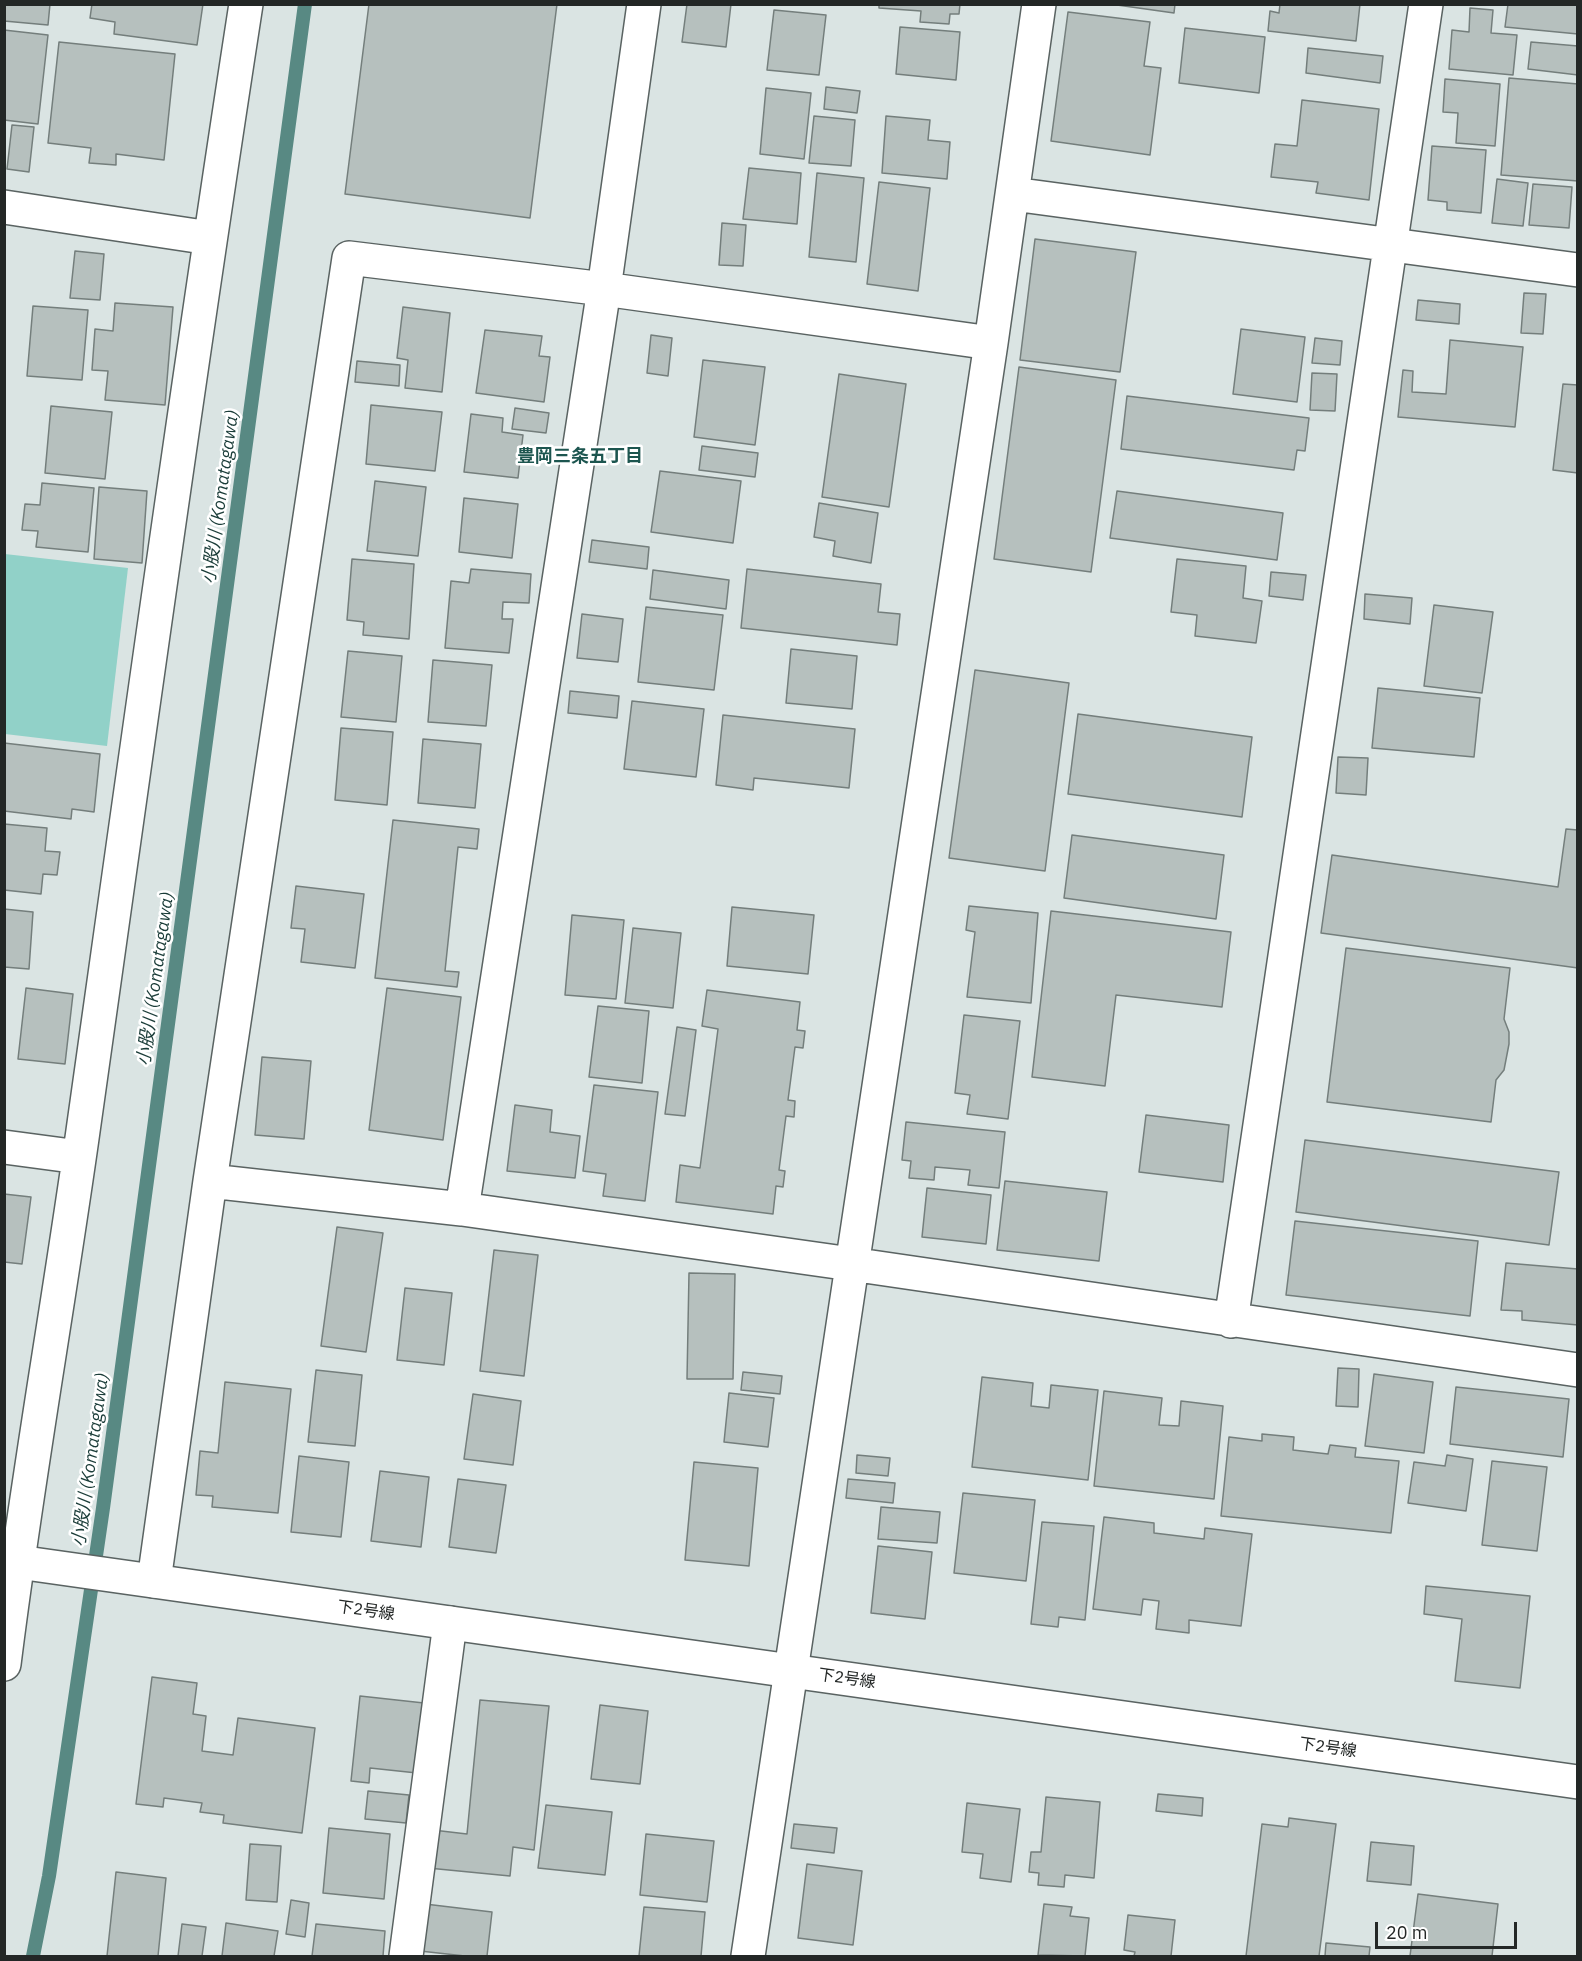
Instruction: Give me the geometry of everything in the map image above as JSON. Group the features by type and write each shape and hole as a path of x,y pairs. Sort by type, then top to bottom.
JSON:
{"street":[{"path":"4,1664 11,1561 79,1157 210,238 246,4"},
{"path":"462,1209 604,289 644,4"},
{"path":"748,1956 991,343 1039,4"},
{"path":"1231,1321 1426,4"},
{"path":"1013,194 1578,270"},
{"path":"4,207 210,238"},
{"path":"154,1581 210,1181 349,258 604,289 991,343"},
{"path":"4,1147 79,1157"},
{"path":"210,1181 462,1209 1578,1370"},
{"name":"下2号線","path":"11,1561 1578,1782"},
{"path":"406,1956 450,1623"}],"green space":[{"path":"5,554 128,568 107,746 5,734"}],"building":[{"path":"4,4 50,4 48,25 4,21"},
{"path":"92,4 203,4 197,45 114,34 115,22 90,18"},
{"path":"369,4 557,4 530,218 345,194"},
{"path":"687,4 731,4 726,47 682,42"},
{"path":"879,4 960,4 959,14 950,14 949,24 920,22 921,11 879,8"},
{"path":"1110,4 1175,4 1174,13"},
{"path":"1280,4 1360,4 1356,41 1268,31 1270,11 1279,13"},
{"path":"1508,4 1578,4 1578,34 1505,27"},
{"path":"1470,8 1493,10 1491,33 1517,35 1513,75 1449,69 1452,30 1469,32"},
{"path":"774,10 826,15 819,75 767,70"},
{"path":"1068,12 1150,22 1144,66 1161,68 1150,155 1051,141"},
{"path":"900,27 960,32 956,80 896,74"},
{"path":"1185,28 1265,37 1259,93 1179,83"},
{"path":"4,30 48,35 38,124 4,120"},
{"path":"59,42 175,54 164,160 116,154 116,165 89,163 91,148 48,143"},
{"path":"1531,42 1578,46 1578,75 1528,69"},
{"path":"1308,48 1383,56 1380,83 1306,73"},
{"path":"1509,78 1578,84 1578,181 1501,175"},
{"path":"1445,79 1500,84 1495,146 1456,143 1458,113 1443,112"},
{"path":"826,87 860,91 857,113 824,109"},
{"path":"766,88 811,93 804,159 760,154"},
{"path":"1302,100 1379,109 1369,200 1316,193 1318,182 1271,177 1275,144 1297,146"},
{"path":"814,116 855,120 851,166 809,163"},
{"path":"886,116 930,120 928,140 950,142 947,179 882,173"},
{"path":"12,125 34,127 29,172 7,169"},
{"path":"1432,146 1486,150 1481,213 1447,210 1447,202 1428,200"},
{"path":"749,168 801,173 797,224 743,219"},
{"path":"817,173 864,178 856,262 809,257"},
{"path":"1497,179 1528,183 1523,226 1492,223"},
{"path":"879,182 930,188 918,291 867,284"},
{"path":"1533,184 1572,187 1569,228 1529,225"},
{"path":"722,223 746,225 743,266 719,265"},
{"path":"1035,239 1136,252 1120,372 1020,360"},
{"path":"75,251 104,254 100,300 70,298"},
{"path":"1524,293 1546,294 1543,334 1521,333"},
{"path":"1418,300 1460,304 1459,324 1416,320"},
{"path":"115,303 173,307 165,405 105,400 108,371 92,370 95,329 113,331"},
{"path":"33,306 88,310 82,380 27,376"},
{"path":"403,307 450,313 442,392 405,388 408,360 397,358"},
{"path":"1241,329 1305,337 1297,402 1233,394"},
{"path":"485,330 542,336 539,356 550,357 544,402 476,393"},
{"path":"651,335 672,338 668,376 647,373"},
{"path":"1315,338 1342,341 1340,365 1312,363"},
{"path":"1450,340 1523,347 1515,427 1398,417 1403,370 1413,371 1412,392 1446,394"},
{"path":"703,360 765,367 755,445 694,437"},
{"path":"357,361 400,365 399,386 355,382"},
{"path":"1019,367 1116,380 1091,572 994,559"},
{"path":"1312,373 1337,374 1335,411 1310,410"},
{"path":"839,374 906,384 889,507 822,497"},
{"path":"1563,384 1578,385 1578,473 1553,470"},
{"path":"1127,396 1309,418 1305,451 1297,450 1294,470 1121,449"},
{"path":"371,405 442,412 435,471 366,464"},
{"path":"51,406 112,412 105,479 45,473"},
{"path":"515,408 549,413 546,433 512,429"},
{"path":"471,414 503,418 502,432 523,435 518,478 464,472"},
{"path":"702,446 758,453 755,477 699,470"},
{"path":"660,471 741,481 733,543 651,532"},
{"path":"375,481 426,487 418,556 367,551"},
{"path":"42,483 94,488 88,552 36,547 38,531 22,530 25,504 40,505"},
{"path":"99,487 147,491 142,563 94,559"},
{"path":"1117,491 1283,513 1277,560 1110,538"},
{"path":"464,498 518,504 512,558 459,552"},
{"path":"819,503 878,513 871,563 833,556 835,541 814,537"},
{"path":"592,540 649,547 647,569 589,562"},
{"path":"352,559 414,564 409,639 363,635 364,622 347,620"},
{"path":"1177,559 1246,566 1243,598 1262,601 1256,643 1195,636 1197,615 1171,612"},
{"path":"471,569 531,574 529,603 503,602 502,619 513,619 509,653 445,648 451,581 469,583"},
{"path":"747,569 881,584 878,612 900,614 897,645 741,628"},
{"path":"653,570 729,580 726,609 650,599"},
{"path":"1271,572 1306,575 1303,600 1269,596"},
{"path":"1365,594 1412,598 1410,624 1364,619"},
{"path":"1434,605 1493,612 1482,693 1424,686"},
{"path":"646,607 723,615 714,690 638,682"},
{"path":"582,614 623,619 618,662 577,658"},
{"path":"791,649 857,656 852,709 786,703"},
{"path":"348,651 402,656 396,722 341,717"},
{"path":"433,660 492,665 486,726 428,722"},
{"path":"975,670 1069,683 1045,871 949,858"},
{"path":"1378,688 1480,698 1474,757 1372,748"},
{"path":"570,691 619,696 617,718 568,713"},
{"path":"632,701 704,709 696,777 624,769"},
{"path":"1078,714 1252,737 1242,817 1068,794"},
{"path":"723,715 855,729 849,788 754,778 753,790 716,785"},
{"path":"341,728 393,732 387,805 335,800"},
{"path":"423,739 481,744 475,808 418,803"},
{"path":"4,743 100,754 94,812 72,809 71,819 4,811"},
{"path":"1338,757 1368,758 1366,795 1336,793"},
{"path":"393,820 479,829 477,849 458,847 445,971 459,972 457,987 375,978"},
{"path":"4,824 47,828 45,851 60,852 57,875 43,874 41,894 4,890"},
{"path":"1566,829 1578,830 1578,968 1321,933 1332,855 1558,887"},
{"path":"1072,835 1224,855 1216,919 1064,898"},
{"path":"296,886 364,894 355,968 301,962 305,929 291,928"},
{"path":"969,906 1038,913 1031,1003 967,997 975,932 966,930"},
{"path":"732,907 814,915 808,974 727,966"},
{"path":"4,909 33,912 29,969 4,967"},
{"path":"1051,911 1231,932 1222,1007 1116,995 1105,1086 1032,1077"},
{"path":"572,915 624,920 616,999 565,995"},
{"path":"633,928 681,933 673,1008 625,1003"},
{"path":"1346,948 1510,968 1504,1019 1509,1032 1509,1044 1504,1070 1496,1080 1491,1122 1327,1102"},
{"path":"26,988 73,994 65,1064 18,1059"},
{"path":"387,988 461,997 443,1140 369,1130"},
{"path":"707,990 800,1002 797,1030 805,1031 803,1048 795,1047 788,1100 795,1101 794,1117 786,1116 779,1170 785,1171 783,1187 776,1186 773,1214 676,1202 680,1165 700,1168 718,1029 702,1026"},
{"path":"598,1006 649,1011 642,1083 589,1077"},
{"path":"964,1015 1020,1021 1008,1119 967,1114 970,1095 955,1093"},
{"path":"677,1027 696,1030 685,1116 665,1114"},
{"path":"262,1057 311,1061 304,1139 255,1135"},
{"path":"594,1085 658,1092 645,1201 603,1196 606,1174 583,1171"},
{"path":"515,1105 552,1110 550,1132 580,1136 575,1178 507,1171"},
{"path":"1146,1115 1229,1125 1223,1182 1139,1172"},
{"path":"906,1122 1005,1132 999,1188 968,1185 970,1170 935,1167 934,1180 909,1178 911,1161 902,1160"},
{"path":"1305,1140 1559,1172 1549,1245 1296,1212"},
{"path":"1005,1181 1107,1192 1099,1261 997,1250"},
{"path":"927,1188 991,1195 986,1244 922,1237"},
{"path":"4,1194 31,1197 22,1264 4,1262"},
{"path":"1295,1221 1478,1241 1470,1316 1286,1295"},
{"path":"337,1227 383,1233 366,1352 321,1346"},
{"path":"494,1250 538,1255 524,1376 480,1371"},
{"path":"1506,1263 1578,1269 1578,1325 1522,1320 1522,1311 1501,1310"},
{"path":"689,1273 735,1274 733,1379 687,1379"},
{"path":"405,1288 452,1293 444,1365 397,1360"},
{"path":"1338,1368 1359,1369 1358,1407 1336,1406"},
{"path":"316,1370 362,1375 355,1446 308,1442"},
{"path":"743,1372 782,1376 780,1394 741,1390"},
{"path":"1374,1374 1433,1382 1424,1453 1365,1446"},
{"path":"982,1377 1033,1383 1031,1406 1049,1408 1051,1385 1098,1390 1088,1480 972,1467"},
{"path":"225,1382 291,1389 278,1513 212,1507 213,1496 196,1495 200,1451 218,1453"},
{"path":"1456,1387 1569,1399 1563,1457 1450,1444"},
{"path":"1104,1391 1162,1398 1159,1425 1179,1426 1181,1401 1223,1406 1214,1499 1094,1486"},
{"path":"729,1393 774,1398 768,1447 724,1442"},
{"path":"473,1394 521,1401 513,1465 464,1459"},
{"path":"1262,1434 1294,1437 1293,1450 1328,1454 1330,1445 1356,1448 1355,1457 1399,1461 1391,1533 1221,1516 1229,1437 1262,1441"},
{"path":"857,1455 890,1458 888,1476 856,1473"},
{"path":"1447,1455 1473,1459 1466,1511 1408,1503 1414,1462 1445,1466"},
{"path":"299,1456 349,1462 341,1537 291,1532"},
{"path":"1492,1461 1547,1467 1537,1551 1482,1545"},
{"path":"694,1462 758,1468 749,1566 685,1560"},
{"path":"380,1471 429,1477 421,1547 371,1541"},
{"path":"458,1479 506,1485 496,1553 449,1547"},
{"path":"848,1479 895,1483 893,1503 846,1498"},
{"path":"963,1493 1035,1500 1026,1581 954,1573"},
{"path":"881,1507 940,1512 937,1543 878,1539"},
{"path":"1104,1517 1154,1523 1154,1533 1204,1539 1205,1528 1252,1534 1241,1626 1189,1620 1189,1633 1156,1629 1159,1601 1143,1599 1141,1615 1093,1609"},
{"path":"1042,1522 1094,1526 1085,1620 1059,1617 1058,1627 1031,1624"},
{"path":"878,1546 932,1552 925,1619 871,1613"},
{"path":"1426,1586 1530,1596 1520,1688 1455,1681 1462,1619 1424,1614"},
{"path":"152,1677 197,1683 193,1714 206,1716 202,1751 233,1755 238,1718 315,1728 302,1833 223,1823 224,1815 200,1812 202,1803 164,1798 163,1807 136,1804"},
{"path":"360,1696 424,1703 417,1773 370,1768 369,1783 351,1781"},
{"path":"480,1700 549,1706 534,1850 513,1847 510,1876 428,1868 433,1830 467,1834"},
{"path":"600,1705 648,1711 640,1784 591,1779"},
{"path":"368,1791 409,1795 406,1823 365,1819"},
{"path":"1158,1794 1203,1798 1202,1816 1156,1811"},
{"path":"1046,1797 1100,1802 1094,1878 1065,1875 1064,1887 1038,1885 1039,1873 1029,1872 1031,1852 1041,1852"},
{"path":"967,1803 1020,1809 1011,1882 980,1878 983,1854 962,1852"},
{"path":"546,1805 612,1812 605,1875 538,1868"},
{"path":"1289,1818 1336,1824 1319,1956 1246,1956 1262,1824 1288,1827"},
{"path":"794,1824 837,1828 834,1853 791,1848"},
{"path":"329,1828 390,1834 384,1899 323,1893"},
{"path":"646,1834 714,1841 707,1902 640,1895"},
{"path":"1371,1842 1414,1846 1411,1885 1367,1881"},
{"path":"250,1844 281,1846 277,1902 246,1900"},
{"path":"807,1864 862,1871 853,1945 798,1938"},
{"path":"116,1872 166,1878 158,1956 107,1956"},
{"path":"1418,1894 1498,1904 1492,1956 1410,1956"},
{"path":"291,1900 309,1903 305,1937 286,1934"},
{"path":"425,1904 492,1912 487,1956 420,1951"},
{"path":"1044,1904 1072,1907 1070,1916 1089,1918 1085,1956 1038,1955"},
{"path":"644,1907 705,1912 701,1956 639,1956"},
{"path":"1128,1915 1175,1920 1171,1956 1134,1956 1135,1952 1124,1950"},
{"path":"226,1923 278,1931 274,1956 222,1956"},
{"path":"182,1924 206,1927 202,1956 178,1956"},
{"path":"316,1924 385,1931 383,1956 312,1956"},
{"path":"1326,1943 1370,1947 1369,1956 1325,1956"}],"waterway":[{"name":"小股川 (Komatagawa)","path":"33,1956 49,1876 103,1508 305,4"}],"district":[{"name":"豊岡三条五丁目","path":"580,457"}]}
